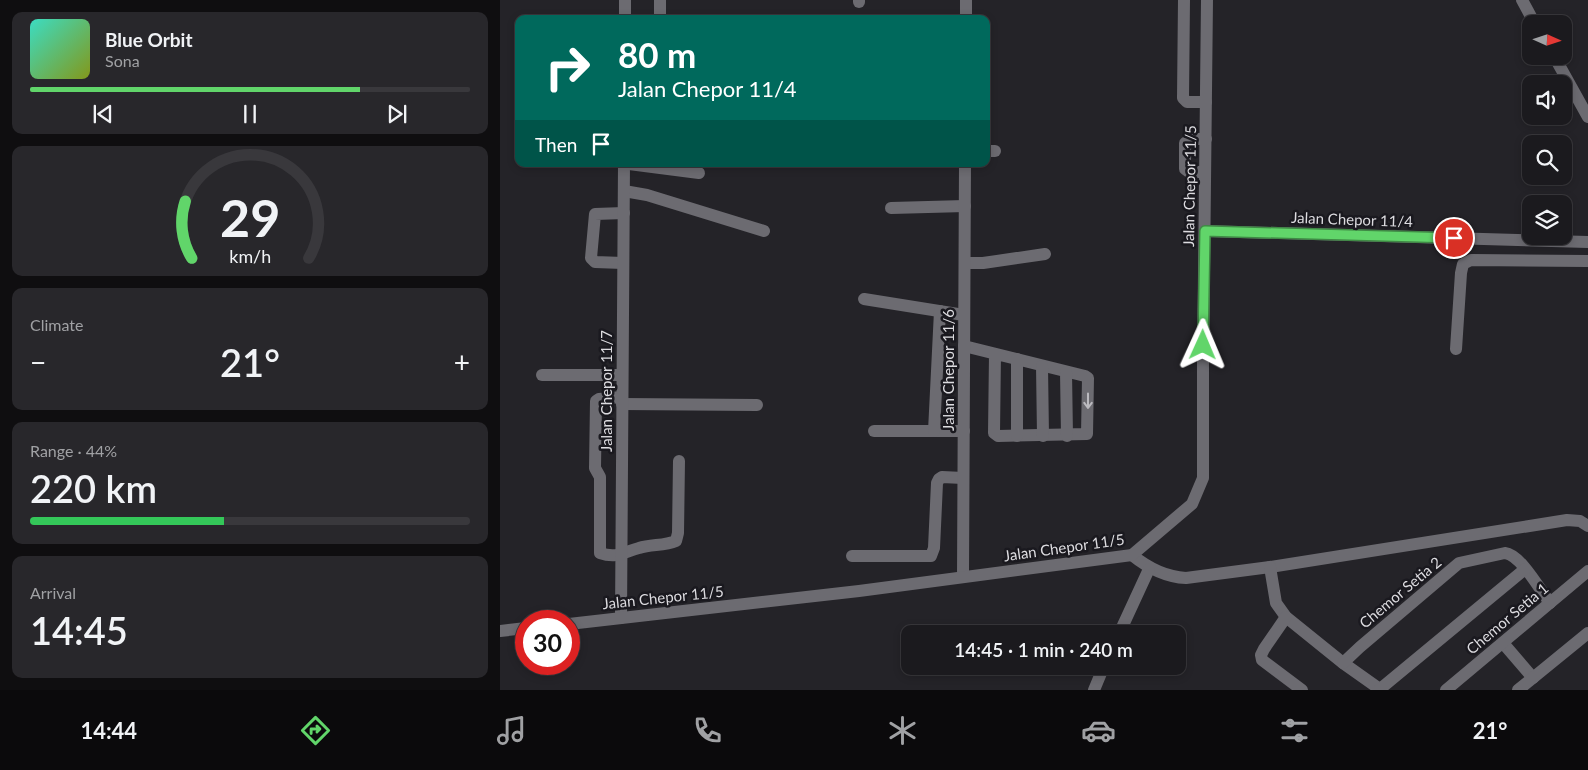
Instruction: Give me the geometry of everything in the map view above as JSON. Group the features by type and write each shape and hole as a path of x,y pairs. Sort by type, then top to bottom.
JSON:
{"street":[{"path":"625,0 625,15"},
{"path":"660,0 660,15"},
{"path":"966,0 966,15"},
{"path":"1184,0 1183,98 1188,102 1206,102"},
{"name":"Jalan Chepor 11/5","path":"580,623 860,591 1132,555 1192,504 1203,478 1208,0"},
{"path":"1522,0 1530,15"},
{"path":"1559,65 1588,117"},
{"path":"1206,139 1191,139 1185,144 1185,169 1189,172 1206,172"},
{"name":"Jalan Chepor 11/7","path":"621,618 624,167"},
{"path":"652,167 699,173"},
{"name":"Jalan Chepor 11/6","path":"963,576 965,167"},
{"path":"624,191 646,195 764,230"},
{"path":"891,208 965,206"},
{"path":"623,263 595,262 591,258 595,214 624,213"},
{"name":"Jalan Chepor 11/4","path":"1205,231 1588,242"},
{"path":"965,263 983,263 1045,254"},
{"path":"1456,349 1463,264 1471,260 1588,261"},
{"path":"864,300 964,315"},
{"path":"934,431 940,311"},
{"path":"964,346 1017,359 1088,378 1087,434 1067,436 998,436 994,433 995,354"},
{"path":"1016,436 1017,359"},
{"path":"1042,366 1043,436"},
{"path":"1066,372 1067,436"},
{"path":"542,375 622,375"},
{"path":"679,461 678,533 676,541 669,544 640,548 621,555 605,555 600,553 600,477 595,468 596,402 599,399 757,405"},
{"path":"874,431 964,431"},
{"path":"852,556 931,556 934,548 937,483 942,478 963,478"},
{"path":"1132,555 1149,569 1176,578 1186,578 1270,567 1567,520 1580,521 1588,526"},
{"name":"Chemor Setia 2","path":"1343,663 1459,563 1505,553 1514,556 1550,603"},
{"path":"1270,567 1276,603 1286,617 1380,690 1525,569"},
{"path":"1123,625 1149,569"},
{"name":"Chemor Setia 1","path":"1446,690 1588,571"},
{"path":"1286,617 1261,655 1262,660 1302,690"},
{"path":"500,630 515,629"},
{"path":"1518,690 1588,634"},
{"path":"1503,643 1533,678"},
{"path":"1094,690 1100,675"}],"route":[{"path":"1203,345 1205,231 1454,238"}]}
